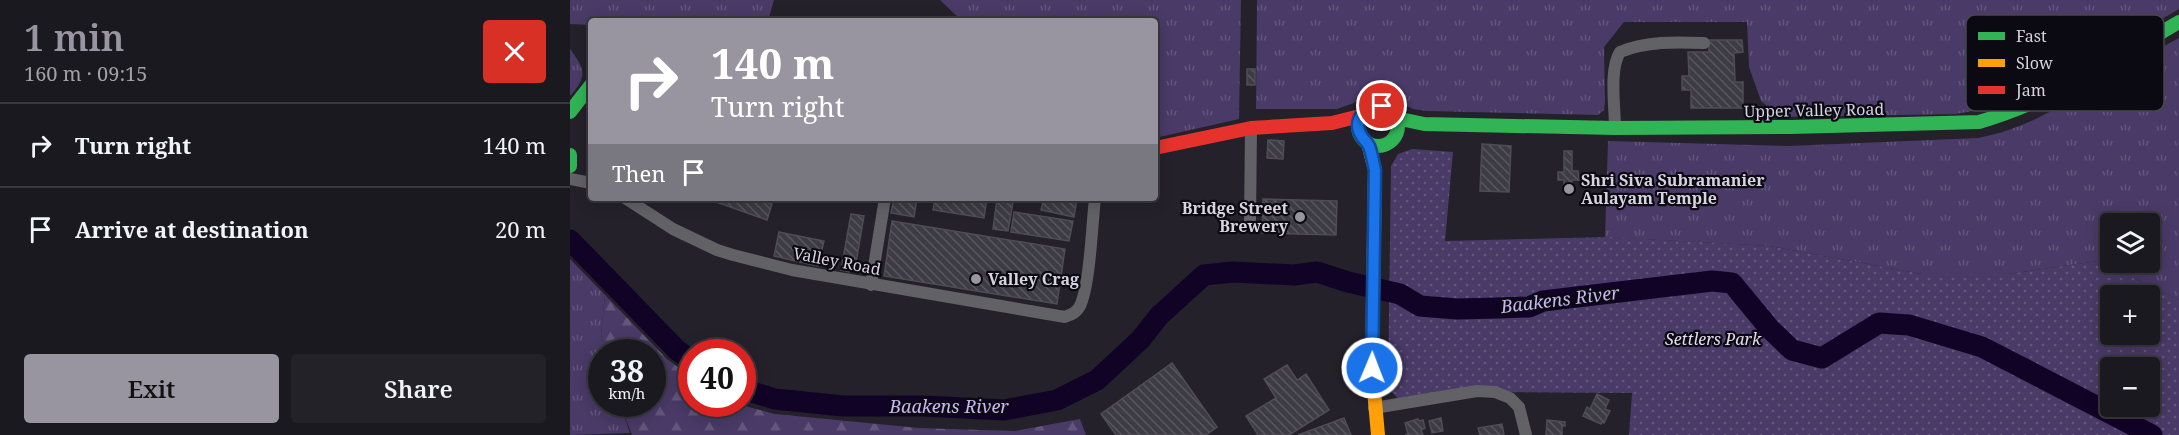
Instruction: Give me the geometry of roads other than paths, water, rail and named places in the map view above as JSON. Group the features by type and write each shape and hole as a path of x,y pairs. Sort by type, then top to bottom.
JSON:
{"street":[{"name":"Upper Valley Road","path":"2164,31 2179,22"},
{"path":"1615,128 1614,75 1617,56 1620,52 1633,47 1662,43 1704,42"},
{"path":"570,125 573,110 588,89"},
{"path":"1158,147 1251,128 1332,123 1360,116 1369,108 1382,106 1392,112 1396,124 1394,136 1386,144 1375,170"},
{"name":"Upper Valley Road","path":"1396,124 1615,128 1791,127 1979,122 2017,111"},
{"path":"1359,131 1360,116"},
{"path":"1332,123 1359,131 1368,143 1375,170 1372,368 1378,435"},
{"path":"1250,222 1251,128"},
{"path":"1368,143 1386,144"},
{"path":"570,155 570,166"},
{"path":"570,179 588,182"},
{"name":"Valley Road","path":"630,201 673,229 717,250 792,270 1057,316 1075,313 1080,305 1085,286 1095,201"},
{"path":"871,285 885,201"},
{"path":"1374,408 1477,391 1495,392 1510,398 1519,407 1526,435"}],"waterway":[{"name":"Baakens River","path":"570,240 678,351"},
{"name":"Baakens River","path":"756,393 775,399 843,406 923,406 1004,410 1057,400 1097,380 1141,339 1159,316 1204,275 1233,272 1294,275 1317,272 1400,294 1420,306 1457,309 1529,307 1543,301 1712,281 1732,283 1770,329 1792,350 1822,358 1879,323 1909,325 1982,347 2152,435"}],"place":[{"name":"Shri Siva Subramanier Aulayam Temple","path":"1569,189"},
{"name":"Bridge Street Brewery","path":"1300,217"},
{"name":"Valley Crag","path":"976,279"}],"park label":[{"name":"Settlers Park","path":"1713,339"}]}
